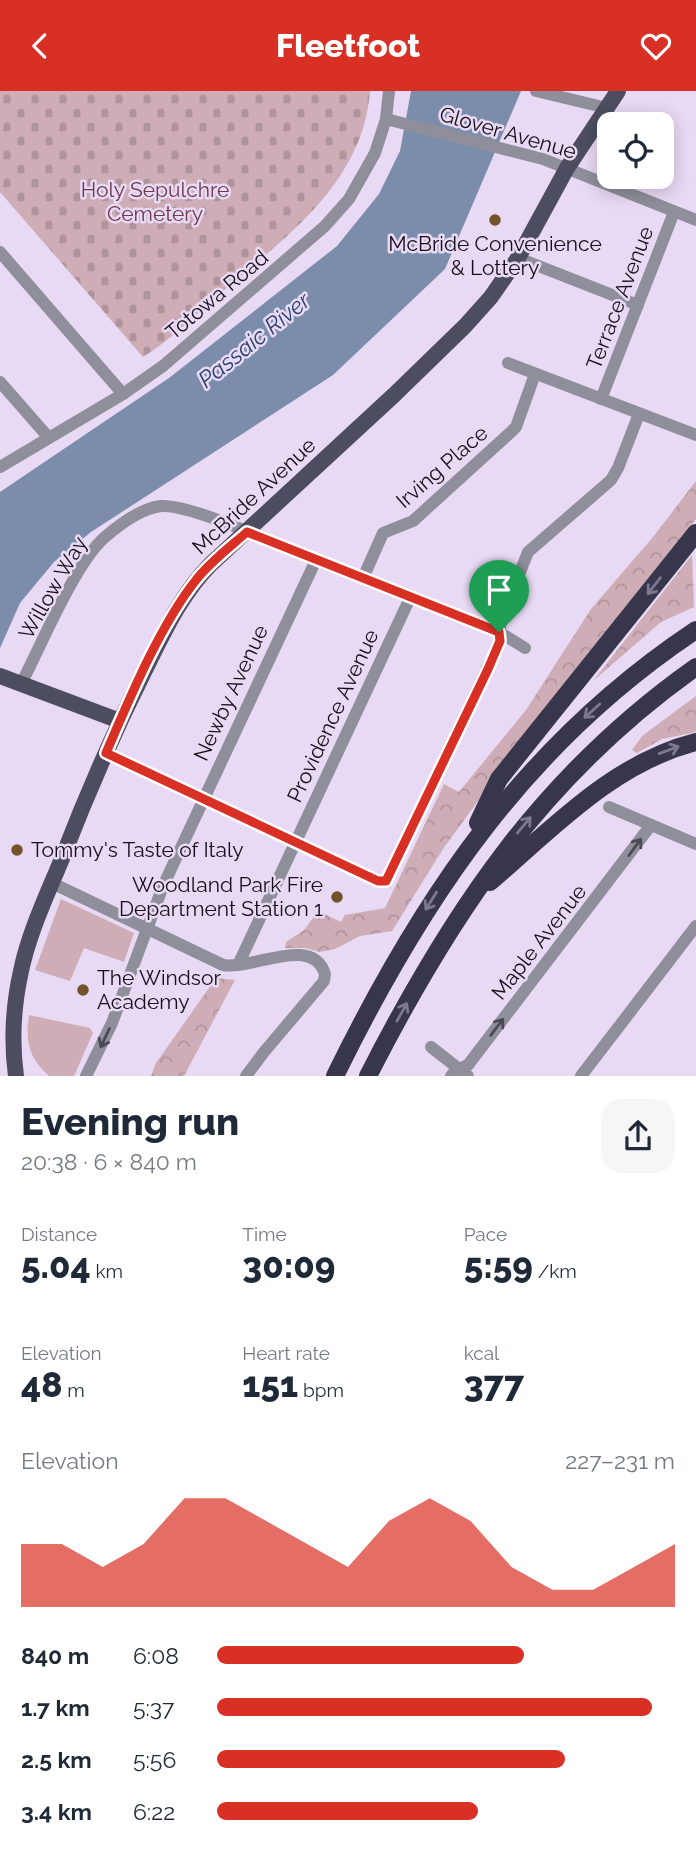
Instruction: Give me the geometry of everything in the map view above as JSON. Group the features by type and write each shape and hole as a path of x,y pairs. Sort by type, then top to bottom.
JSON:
{"highway":[{"path":"464,853 499,779 696,533"},
{"path":"335,1076 391,968 440,888 512,792 575,726 621,686 696,631"},
{"path":"368,1076 428,965 469,900 513,839 570,774 629,719 696,667"},
{"path":"469,900 602,787 649,758 696,742"}],"main road":[{"name":"McBride Avenue","path":"16,1076 12,1027 20,975 52,883 120,721 186,593 198,578 394,395 491,297 518,258 567,168 618,91"},
{"path":"0,676 120,721"}],"street":[{"name":"Totowa Road","path":"0,467 123,394 163,366 325,226 360,183 391,121 390,91"},
{"path":"536,91 607,108"},
{"name":"Glover Avenue","path":"391,121 512,151 567,168 696,220"},
{"name":"Terrace Avenue","path":"601,399 674,212"},
{"path":"2,257 123,394"},
{"path":"518,258 638,305"},
{"path":"508,363 696,435"},
{"name":"Irving Place","path":"363,578 383,533 412,521 516,426 535,374"},
{"path":"0,382 49,439"},
{"path":"106,753 371,877 388,880 500,641 500,622 528,552 611,479 639,414"},
{"name":"Willow Way","path":"21,684 92,551 120,526 151,509 171,507 247,532 499,632 525,648"},
{"name":"Newby Avenue","path":"86,1076 111,1023 163,886 316,560"},
{"name":"Providence Avenue","path":"238,965 410,598"},
{"path":"609,807 696,844"},
{"name":"Maple Avenue","path":"460,1074 652,825"},
{"path":"52,883 218,963 238,965 304,955 319,961 326,974 324,981 246,1076"},
{"path":"581,1076 696,926"},
{"path":"431,1047 460,1074"}],"green space":[{"name":"Holy Sepulchre Cemetery","path":"0,91 370,91 364,124 353,153 337,181 317,205 271,250 173,335 143,357 0,192"},
{"path":"696,481 696,519 659,570 505,764 443,849 392,931 360,936 335,949 320,952 305,948 285,948 286,942 304,930 318,911 341,922 345,915 385,908 444,784 459,792 526,710 591,609 653,537"},
{"path":"692,555 694,607 661,622 593,681"},
{"path":"696,696 696,732 662,739 637,753 632,750 642,736"},
{"path":"61,899 134,933 124,962 84,948 70,981 35,970"},
{"path":"216,978 235,980 184,1076 151,1076 156,1063"},
{"path":"29,1015 90,1028 93,1033 74,1076 49,1076 37,1063 28,1041"}],"water":[{"name":"Passaic River","path":"411,91 521,91 445,269 333,375 91,532 54,562 20,603 0,648 0,492 169,378 337,246 379,194 400,151"}],"place":[{"name":"McBride Convenience & Lottery","path":"495,220"},
{"name":"Tommy's Taste of Italy","path":"17,850"},
{"name":"Woodland Park Fire Department Station 1","path":"337,897"},
{"name":"The Windsor Academy","path":"83,990"}],"route":[{"path":"247,532 499,632 500,641 488,669 386,881 378,881 106,753 154,652 186,593 222,554 247,532"}]}
